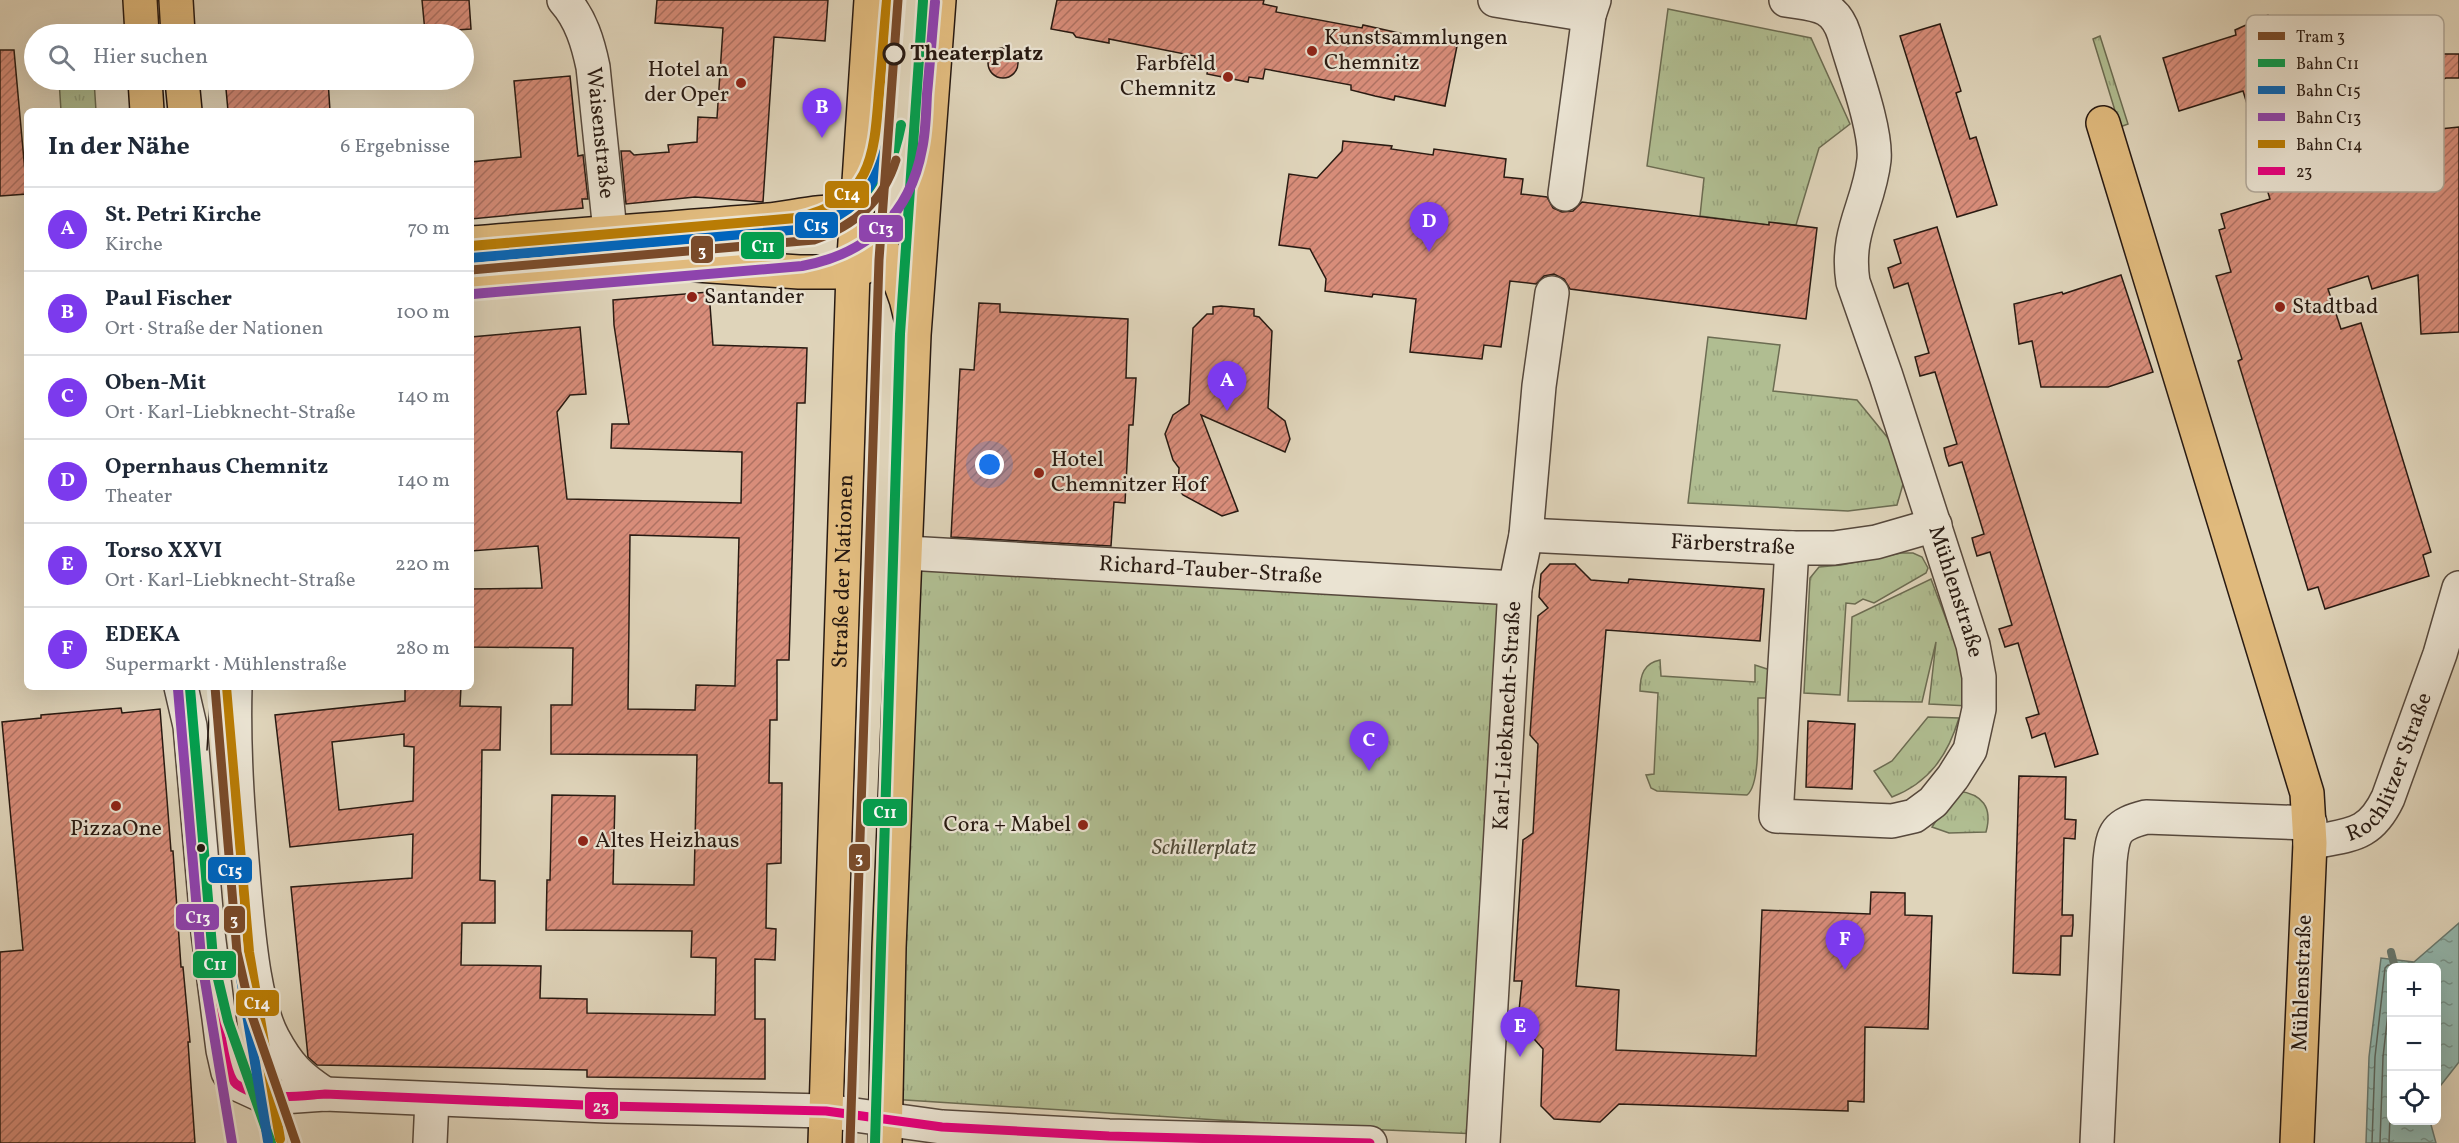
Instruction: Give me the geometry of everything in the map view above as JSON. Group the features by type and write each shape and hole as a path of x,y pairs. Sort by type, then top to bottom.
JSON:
{"main road":[{"path":"140,0 141,24"},
{"path":"176,0 177,24"},
{"name":"Straße der Nationen","path":"826,1127 855,221 871,0"},
{"path":"885,1131 914,335 939,0"},
{"path":"146,90 147,108"},
{"path":"183,90 185,108"},
{"name":"Mühlenstraße","path":"2103,123 2307,793 2310,833 2297,1143"},
{"path":"474,282 682,264 799,272 853,272 886,257 901,245 913,230 924,195"},
{"path":"474,243 769,220 825,212 840,213 855,221 886,257 907,298 914,335"}],"street":[{"name":"Waisenstraße","path":"564,0 573,9 588,42 593,68 614,270"},
{"path":"1496,0 1592,8 1565,194"},
{"name":"Mühlenstraße","path":"1786,0 1809,4 1834,13 1840,21 1844,34 1875,145 1872,175 1851,249 1853,282 1935,525 1973,645 1979,677 1979,709 1970,750 1953,777 1933,802 1914,816 1892,821 1776,816 1792,548"},
{"name":"Karl-Liebknecht-Straße","path":"1483,1143 1515,588 1526,535 1539,386 1552,293"},
{"name":"Färberstraße","path":"1526,535 1834,548 1876,542 1935,525"},
{"name":"Richard-Tauber-Straße","path":"907,553 1515,588"},
{"name":"Rochlitzer Straße","path":"2310,833 2361,832 2379,818 2440,654 2459,588"},
{"path":"182,690 190,726 208,933 223,1050 228,1072 235,1083 259,1094 282,1097 325,1094 773,1112 826,1127 885,1131 942,1127 1109,1136 1370,1143"},
{"path":"235,690 233,748 240,845 248,930 256,979 272,1037 292,1070 325,1094"},
{"path":"2097,1143 2110,861 2112,838 2117,829 2131,821 2146,817 2234,821 2310,833"},
{"path":"430,1143 432,1099"}],"green space":[{"path":"1668,9 1811,38 1850,124 1819,148 1796,225 1769,225 1700,216 1704,178 1647,166"},
{"path":"2100,36 2128,124 2120,127 2093,39"},
{"path":"60,90 95,90 96,108 61,108"},
{"path":"1708,337 1780,345 1773,391 1857,400 1892,443 1905,477 1897,505 1848,511 1688,503"},
{"path":"1913,553 1922,557 1928,568 1926,573 1874,603 1863,599 1855,604 1846,603 1840,695 1804,693 1810,578 1819,567"},
{"name":"Schillerplatz","path":"917,559 1507,594 1478,1134 1340,1128 890,1099"},
{"path":"1931,579 1949,627 1955,624 1969,706 1929,704 1936,642 1922,702 1848,701 1852,617"},
{"path":"1660,660 1661,676 1755,682 1755,665 1767,669 1774,676 1775,698 1758,698 1757,764 1752,788 1747,795 1657,791 1651,788 1646,775 1654,774 1658,693 1640,691 1640,685 1647,667"},
{"path":"1928,717 1959,718 1943,756 1927,776 1892,797 1874,771 1892,761"},
{"path":"1958,791 1973,795 1984,803 1988,815 1986,832 1949,833 1932,827 1954,793"}],"water":[{"path":"2459,923 2459,1062 2441,1085 2441,963 2387,963 2387,1125 2431,1125 2436,1143 2366,1143 2369,1057 2381,958 2414,962"}],"building":[{"path":"422,0 469,0 471,24 424,24"},
{"path":"657,0 828,0 825,41 774,37 763,202 695,197 626,204 621,151 630,151 634,155 669,152 668,145 697,142 698,117 717,118 723,28 655,23"},
{"name":"Kunstsammlungen Chemnitz","path":"1057,0 1264,0 1263,4 1277,7 1276,12 1362,28 1363,25 1457,46 1445,106 1395,96 1394,100 1351,90 1351,85 1265,69 1263,79 1249,77 1248,82 1207,74 1208,69 1193,66 1195,56 1109,39 1109,43 1076,37 1073,33 1051,29"},
{"path":"1940,24 1961,91 1956,93 1970,139 1976,137 1997,205 1957,217 1900,36"},
{"name":"Stadtbad","path":"2246,25 2246,101 2243,91 2179,111 2163,58 2236,35 2235,30"},
{"path":"1003,48 1014,52 1018,63 1014,74 1003,78 992,74 988,63 992,52"},
{"path":"0,50 14,50 24,161 24,194 0,196"},
{"name":"Stadtbad","path":"2444,54 2459,54 2459,78 2444,79"},
{"path":"570,76 578,156 583,155 588,199 582,199 583,208 474,219 474,162 521,157 514,81"},
{"path":"226,90 329,90 330,108 228,108"},
{"name":"Stadtbad","path":"2459,127 2459,332 2421,334 2418,275 2372,289 2368,276 2328,289 2341,329 2361,323 2431,552 2423,555 2429,576 2325,609 2318,587 2308,590 2238,361 2242,359 2216,276 2231,272 2219,230 2225,228 2221,214 2270,199 2268,192 2444,192 2444,129"},
{"path":"1343,141 1392,146 1391,149 1433,155 1434,149 1506,159 1504,177 1523,179 1521,194 1547,197 1553,208 1562,212 1573,211 1582,202 1769,225 1769,222 1817,228 1806,319 1570,289 1564,279 1554,274 1544,276 1536,284 1510,281 1501,347 1484,345 1482,359 1410,352 1416,299 1373,294 1372,297 1325,291 1326,279 1310,249 1279,245 1289,174 1317,178 1342,151"},
{"path":"1937,227 2098,754 2055,767 2045,733 2032,738 2026,718 2039,714 2018,643 2005,647 1999,629 2012,625 1990,552 1977,556 1972,538 1984,534 1962,462 1949,466 1946,457 1944,448 1957,444 1935,372 1920,376 1915,357 1929,353 1908,283 1894,288 1888,268 1901,263 1894,240"},
{"path":"2121,275 2153,372 2108,387 2041,387 2032,341 2019,344 2014,304 2062,292 2063,294"},
{"path":"709,292 713,345 807,348 805,403 797,403 789,660 777,660 777,720 770,720 769,783 782,783 781,863 767,864 766,928 776,929 775,960 755,959 755,1019 765,1019 765,1079 587,1077 587,1070 317,1065 308,1057 291,887 412,878 413,834 290,847 275,715 405,701 405,690 461,690 460,706 501,707 500,750 482,750 480,880 495,881 495,923 462,923 461,965 541,966 540,998 587,999 587,1013 715,1015 716,958 691,957 692,931 546,930 552,795 615,796 613,884 694,885 697,755 551,754 551,705 572,705 573,648 474,647 474,589 542,588 538,546 474,551 474,337 580,327 586,394 570,395 557,412 567,499 741,503 742,452 611,448 612,424 629,424 614,325 613,300","holes":["630,535 739,538 735,686 696,685 695,710 628,709","404,734 404,746 414,747 413,801 339,810 332,742"]},
{"path":"979,303 1000,304 1000,312 1128,319 1126,378 1136,378 1133,425 1129,425 1125,503 1114,502 1111,546 951,537 960,369 974,370"},
{"path":"1213,307 1254,309 1254,316 1259,317 1272,331 1268,408 1285,421 1290,439 1285,452 1201,415 1238,511 1222,516 1183,495 1178,489 1179,468 1173,460 1165,434 1173,415 1189,404 1193,328 1207,314 1213,314"},
{"path":"1550,564 1575,564 1591,580 1628,583 1629,579 1764,589 1760,641 1606,630 1576,986 1619,990 1616,1050 1756,1056 1762,910 1870,914 1871,892 1905,893 1905,915 1932,916 1928,1029 1865,1027 1864,1102 1848,1101 1848,1111 1619,1104 1600,1122 1554,1119 1541,1106 1543,1049 1518,1021 1522,981 1514,981 1523,840 1533,833 1538,744 1530,735 1538,616 1548,608 1539,597 1541,574"},
{"path":"121,708 122,713 160,709 181,967 183,967 190,1042 188,1042 195,1143 0,1143 0,952 23,950 2,722 41,718 41,715"},
{"path":"1808,721 1855,724 1852,789 1806,787"},
{"path":"2019,776 2066,777 2065,819 2076,820 2075,839 2064,838 2062,915 2073,915 2073,925 2072,936 2061,936 2060,975 2013,973"}],"waterway":[{"path":"2391,952 2394,963"}],"tram line":[{"name":"3","path":"850,1143 879,260 898,0"},
{"name":"3","path":"474,270 814,240 842,227 866,210 883,188 896,160"},
{"path":"207,750 211,690"},
{"name":"3","path":"215,690 237,952 251,1013 296,1143"}],"rail line":[{"name":"C14","path":"474,246 796,218 840,201 854,188 864,174 870,157 877,117 887,0"},
{"name":"C15","path":"474,258 798,230 817,225 846,211 867,190 882,161 887,142 899,0"},
{"name":"C11","path":"875,1143 900,334 923,1"},
{"name":"C13","path":"474,294 802,266 846,252 865,241 882,228 896,212 916,172 924,135 935,2"},
{"name":"C11","path":"474,270 785,244 810,238 849,219 877,190 895,150 901,125"},
{"name":"C13","path":"178,690 201,957 232,1143"},
{"name":"C11","path":"190,690 213,958 228,1021 271,1143"},
{"name":"C15","path":"214,690 237,954 268,1141"},
{"name":"C14","path":"226,690 249,952 280,1139"}],"transit line":[{"name":"23","path":"182,690 190,727 207,917 220,1027 227,1065 236,1084 246,1090 268,1096 325,1094 607,1106 826,1111 942,1127 1109,1136 1370,1143"}],"place":[{"name":"Kunstsammlungen Chemnitz","path":"1312,51"},
{"name":"Theaterplatz","path":"894,54"},
{"name":"Farbfeld Chemnitz","path":"1228,77"},
{"name":"Hotel an der Oper","path":"741,83"},
{"name":"Paul Fischer","path":"822,138"},
{"name":"Opernhaus Chemnitz","path":"1429,252"},
{"name":"Santander","path":"692,297"},
{"name":"Stadtbad","path":"2280,307"},
{"name":"St. Petri Kirche","path":"1227,411"},
{"name":"Hotel Chemnitzer Hof","path":"1039,473"},
{"name":"Oben-Mit","path":"1369,771"},
{"name":"PizzaOne","path":"116,806"},
{"name":"Cora + Mabel","path":"1083,825"},
{"name":"Altes Heizhaus","path":"583,841"},
{"name":"EDEKA","path":"1845,970"},
{"name":"Torso XXVI","path":"1520,1057"}]}
